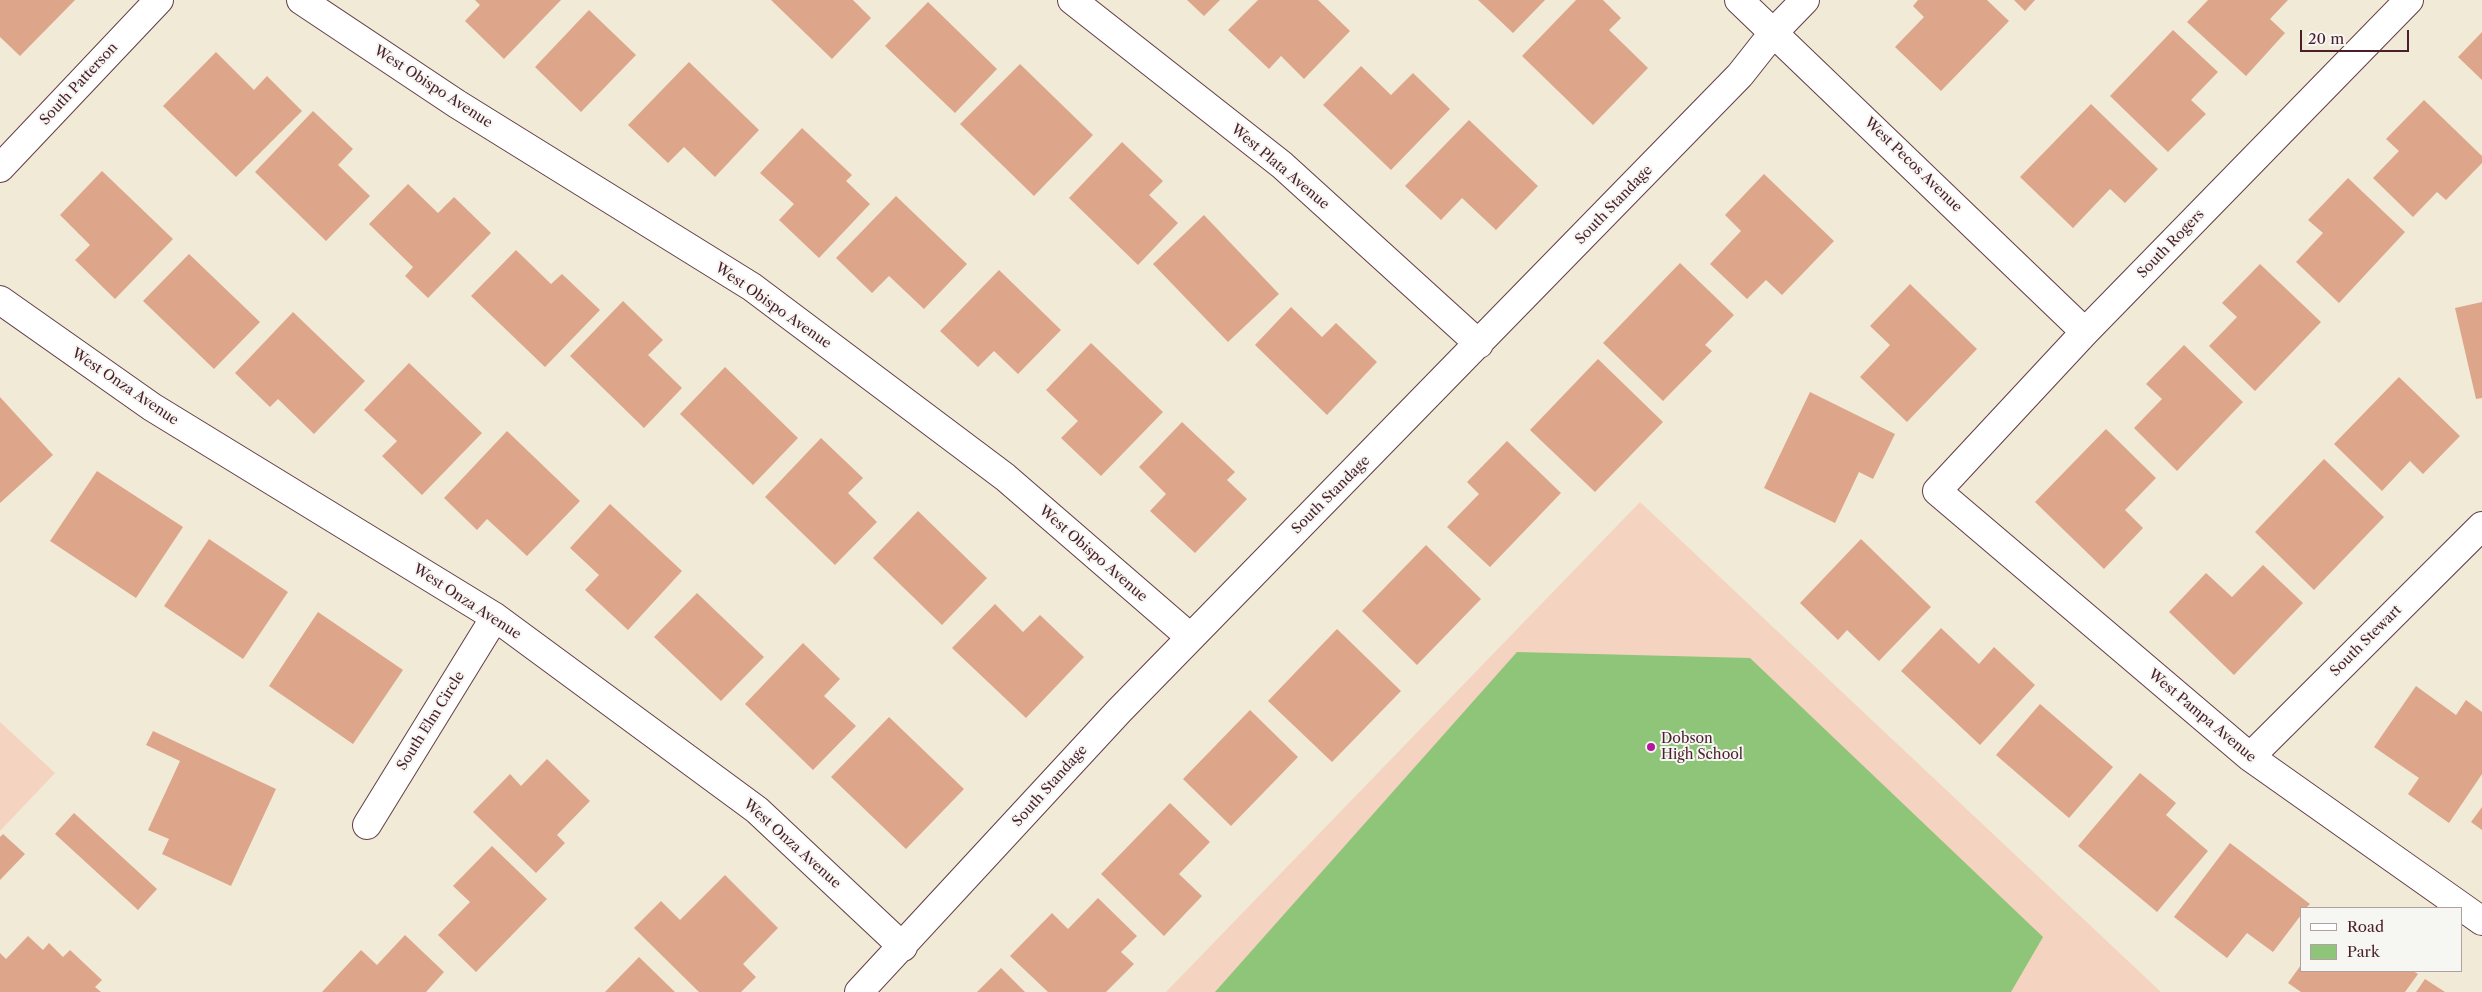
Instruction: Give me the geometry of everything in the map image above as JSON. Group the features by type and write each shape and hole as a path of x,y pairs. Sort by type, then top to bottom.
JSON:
{"street":[{"name":"South Patterson","path":"0,168 159,0"},
{"name":"West Obispo Avenue","path":"301,0 457,104 752,287 1005,477 1190,637"},
{"name":"West Plata Avenue","path":"1072,0 1282,165 1479,344"},
{"name":"West Pecos Avenue","path":"1740,0 2085,332"},
{"name":"South Standage","path":"859,992 903,947 1119,711 1740,75 1774,32 1805,0"},
{"name":"South Rogers","path":"1937,491 2085,332 2409,0"},
{"name":"West Onza Avenue","path":"0,300 152,407 495,617 757,810 903,947"},
{"name":"West Pampa Avenue","path":"1937,491 2250,757 2482,921"},
{"name":"South Stewart","path":"2250,757 2482,526"},
{"name":"South Elm Circle","path":"367,825 495,617"}],"shaded area":[{"name":"Dobson High School","path":"1640,502 2161,992 1166,992"},
{"path":"0,722 55,773 0,831"}],"green space":[{"name":"Dobson High School","path":"1517,652 1750,658 2043,937 2011,992 1215,992"}],"building":[{"path":"0,0 75,0 20,56 0,37"},
{"path":"475,0 561,0 504,59 465,21 480,5"},
{"path":"771,0 853,0 871,18 832,59"},
{"path":"1187,0 1220,0 1204,16"},
{"path":"1258,0 1318,0 1350,31 1304,79 1281,56 1269,69 1228,30"},
{"path":"1478,0 1545,0 1513,33"},
{"path":"1576,0 1603,0 1621,18 1609,30 1648,68 1593,125 1522,56"},
{"path":"1918,0 1987,0 2009,21 1941,91 1895,47 1924,17 1913,6"},
{"path":"2014,0 2035,0 2025,11"},
{"path":"2208,0 2288,0 2270,19 2285,33 2246,76 2187,22"},
{"path":"928,2 997,69 955,113 885,46"},
{"path":"589,10 636,55 581,112 535,67"},
{"path":"2173,30 2218,72 2191,100 2206,114 2168,152 2110,96"},
{"path":"2482,32 2482,80 2458,57"},
{"path":"216,52 254,90 267,76 302,111 236,177 163,106"},
{"path":"689,62 759,130 715,177 684,147 668,163 628,125"},
{"path":"1020,64 1093,135 1034,196 960,124"},
{"path":"1361,66 1391,95 1413,73 1450,109 1391,170 1323,105"},
{"path":"2424,100 2482,156 2482,163 2446,200 2437,192 2413,217 2373,178 2399,151 2386,139"},
{"path":"2091,104 2158,169 2125,203 2110,189 2073,228 2020,177"},
{"path":"313,111 353,149 338,165 370,196 326,241 255,172"},
{"path":"1469,120 1538,186 1496,230 1462,198 1441,220 1405,186"},
{"path":"802,128 852,175 846,181 870,204 819,258 779,220 794,204 760,173"},
{"path":"1122,142 1163,181 1149,195 1178,223 1138,265 1069,198"},
{"path":"102,171 173,239 115,299 75,260 90,245 60,215"},
{"path":"1764,174 1834,241 1782,295 1766,280 1747,299 1710,264 1741,231 1725,215"},
{"path":"2348,178 2405,232 2339,303 2296,262 2323,233 2308,220"},
{"path":"408,184 438,213 454,197 491,233 428,298 405,276 413,267 369,224"},
{"path":"896,196 967,264 924,309 889,276 872,293 836,258"},
{"path":"1204,215 1279,294 1228,342 1153,264"},
{"path":"516,250 551,284 562,274 600,310 545,367 471,296"},
{"path":"189,254 260,322 214,369 143,301"},
{"path":"1680,263 1734,315 1705,345 1712,351 1663,401 1603,343"},
{"path":"2260,264 2321,322 2255,391 2209,346 2237,317 2222,303"},
{"path":"999,270 1061,330 1018,374 994,351 978,367 940,331"},
{"path":"1910,284 1977,349 1907,422 1860,377 1890,345 1870,326"},
{"path":"623,301 663,340 648,355 682,388 644,428 570,356"},
{"path":"2482,302 2482,398 2476,399 2455,308"},
{"path":"1291,307 1322,337 1336,323 1377,362 1327,415 1255,345"},
{"path":"293,312 365,381 314,434 278,399 270,407 235,373"},
{"path":"1091,343 1163,412 1101,476 1061,438 1078,421 1046,390"},
{"path":"2184,345 2243,402 2177,471 2134,428 2162,399 2146,384"},
{"path":"1598,359 1663,422 1595,492 1530,430"},
{"path":"409,363 482,433 422,495 382,456 397,441 364,410"},
{"path":"725,367 798,438 753,485 680,414"},
{"path":"2399,377 2460,436 2423,474 2410,461 2382,491 2334,444"},
{"path":"1810,392 1895,434 1873,479 1859,472 1835,523 1764,488"},
{"path":"0,397 53,455 0,503"},
{"path":"1182,422 1235,472 1227,480 1247,499 1195,553 1150,511 1166,494 1139,467"},
{"path":"2106,429 2156,478 2125,510 2143,528 2104,569 2035,502"},
{"path":"507,431 580,501 527,556 487,519 477,530 444,498"},
{"path":"821,438 863,478 848,493 877,522 835,565 765,497"},
{"path":"1507,441 1561,493 1490,567 1447,527 1479,494 1467,482"},
{"path":"2324,459 2384,517 2314,590 2255,532"},
{"path":"97,471 183,527 136,598 50,541"},
{"path":"610,504 682,571 628,630 585,590 599,575 570,548"},
{"path":"918,511 987,578 942,625 873,558"},
{"path":"209,539 288,592 243,659 164,606"},
{"path":"1861,539 1931,607 1879,661 1847,630 1838,640 1800,603"},
{"path":"1426,545 1481,599 1417,665 1362,611"},
{"path":"2263,565 2303,603 2234,675 2169,612 2206,573 2232,597"},
{"path":"697,593 764,657 721,701 654,637"},
{"path":"995,604 1023,632 1040,615 1084,657 1026,718 952,648"},
{"path":"318,612 403,670 353,744 269,686"},
{"path":"1941,628 1979,664 1994,647 2035,685 1980,745 1901,671"},
{"path":"1337,629 1401,691 1332,762 1268,701"},
{"path":"803,643 840,679 824,696 856,726 813,770 745,704"},
{"path":"2416,686 2456,715 2466,700 2482,712 2482,774 2449,823 2408,794 2419,778 2374,747"},
{"path":"2040,704 2113,767 2069,818 1996,755"},
{"path":"1250,710 1298,757 1231,826 1183,779"},
{"path":"889,717 964,789 906,849 831,777"},
{"path":"153,731 276,789 231,886 162,854 169,839 148,830 180,761 146,745"},
{"path":"547,759 590,801 557,835 565,843 536,873 473,812 510,774 521,786"},
{"path":"2140,773 2176,803 2166,815 2208,851 2157,912 2078,846"},
{"path":"1170,803 1210,842 1179,874 1202,896 1164,936 1101,874"},
{"path":"2482,807 2482,830 2471,822"},
{"path":"74,813 157,889 138,910 55,834"},
{"path":"3,834 25,854 0,880 0,837"},
{"path":"2230,843 2310,904 2307,907 2300,907 2300,916 2273,952 2247,933 2227,958 2174,917"},
{"path":"492,846 547,899 476,972 438,935 470,902 453,886"},
{"path":"725,875 778,928 743,964 756,977 741,992 699,992 634,928 661,901 680,920"},
{"path":"1098,898 1137,936 1121,952 1134,964 1106,992 1048,992 1010,956 1052,913 1068,929"},
{"path":"405,935 444,972 426,992 322,992 361,950 377,965"},
{"path":"28,936 43,950 49,943 63,957 70,950 102,980 95,987 101,992 0,992 0,953 6,959"},
{"path":"639,957 675,992 605,992"},
{"path":"2300,966 2300,972 2415,972 2418,974 2405,992 2301,992 2288,983"},
{"path":"1001,968 1025,992 977,992"},
{"path":"2425,979 2445,992 2416,992"}],"place":[{"name":"Dobson High School","path":"1651,747"}]}
